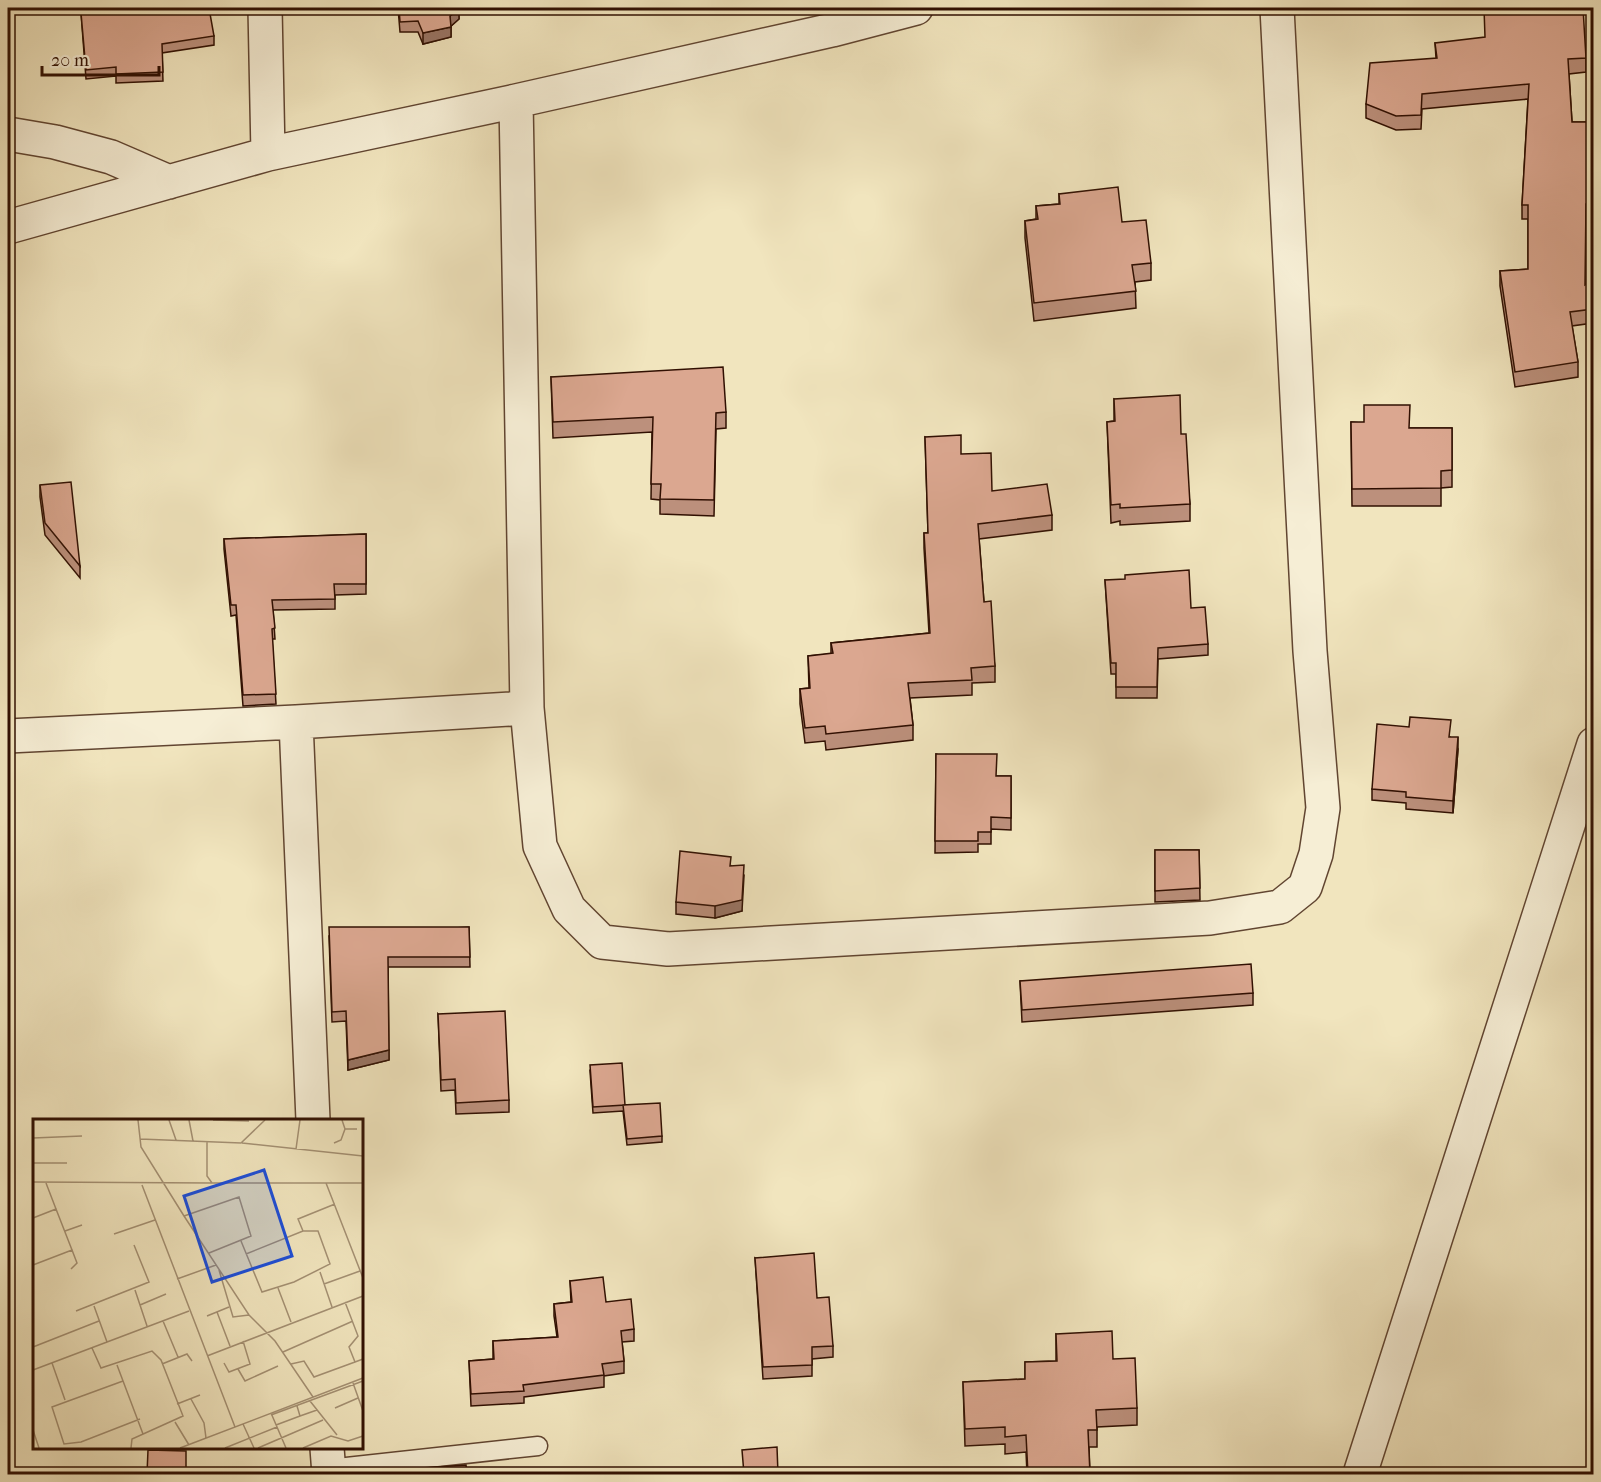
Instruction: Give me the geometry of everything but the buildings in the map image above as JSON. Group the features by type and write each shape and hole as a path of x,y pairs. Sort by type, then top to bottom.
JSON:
{"street":[{"path":"265,8 268,154"},
{"path":"8,227 268,154 832,30 916,8"},
{"path":"516,101 527,708 540,846 568,909 602,942 668,949 1210,918 1280,907 1305,888 1316,854 1323,808 1310,651 1277,8"},
{"path":"8,134 55,142 111,157 169,182"},
{"path":"8,736 527,708"},
{"path":"296,722 313,1119"},
{"path":"1360,1474 1593,744"}],"lane":[{"path":"328,1464 538,1446"}]}
